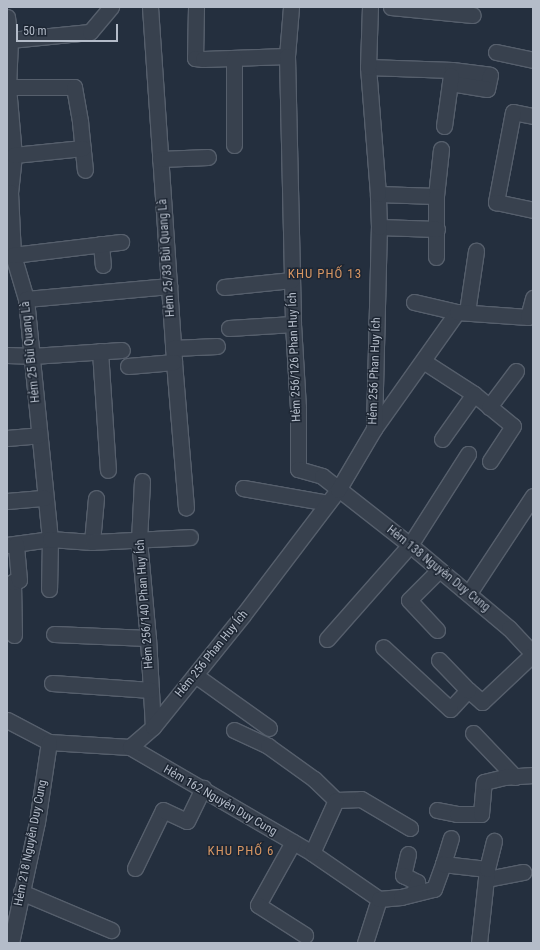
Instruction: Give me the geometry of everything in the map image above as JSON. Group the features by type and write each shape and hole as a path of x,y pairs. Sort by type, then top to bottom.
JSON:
{"street":[{"path":"10,40 90,32 111,7"},
{"name":"Hẻm 25/33 Bùi Quang Là","path":"150,7 173,355 186,508"},
{"path":"196,7 195,58 288,56"},
{"name":"Hẻm 256/126 Phan Huy Ích","path":"291,7 288,56 293,324 298,407 298,469 322,476 338,490"},
{"name":"Hẻm 256 Phan Huy Ích","path":"130,748 153,727 195,675 338,490 374,429 379,227 378,194 368,67 370,7"},
{"path":"391,7 474,15"},
{"name":"Hẻm 25 Bùi Quang Là","path":"7,14 10,40 8,87 10,128 14,155 9,192 13,255 26,299 50,539 49,589"},
{"path":"496,52 533,60"},
{"path":"234,58 234,145"},
{"path":"368,67 451,77 444,126"},
{"path":"8,87 72,86 74,88 80,122 85,170"},
{"path":"533,116 513,112 496,202 533,210"},
{"path":"14,155 83,148"},
{"path":"436,257 436,196 441,149"},
{"path":"160,159 208,157"},
{"path":"378,194 436,196"},
{"path":"379,227 437,229"},
{"path":"13,255 120,242"},
{"path":"101,244 104,265"},
{"path":"374,429 423,361 462,312 476,251"},
{"path":"224,287 292,280"},
{"path":"26,299 169,286"},
{"path":"414,302 462,312 530,318 533,298"},
{"path":"229,328 293,324"},
{"path":"128,366 217,346"},
{"path":"7,355 32,356 122,350"},
{"path":"100,351 108,470"},
{"path":"423,361 474,394 513,426 490,461"},
{"path":"489,407 516,371"},
{"path":"442,439 474,394"},
{"path":"7,438 39,436"},
{"path":"327,639 410,545 468,454"},
{"name":"Hẻm 256/140 Phan Huy Ích","path":"142,481 139,540 148,638 153,727"},
{"path":"243,488 328,503"},
{"name":"Hẻm 138 Nguyễn Duy Cung","path":"338,490 410,545 438,571 469,594 509,628 533,654"},
{"path":"469,594 533,496"},
{"path":"7,502 45,498"},
{"path":"92,542 96,498"},
{"path":"14,635 13,582 19,580 12,545 50,539 92,542 190,537"},
{"path":"436,630 409,600 438,571"},
{"path":"54,634 148,638"},
{"path":"382,647 450,709 468,690"},
{"path":"439,660 482,702 533,654"},
{"path":"195,675 269,728"},
{"path":"52,683 151,690"},
{"name":"Hẻm 162 Nguyễn Duy Cung","path":"7,720 49,742 130,748 162,767 203,788 312,853 379,899"},
{"path":"234,730 268,746 314,779 336,800 361,799 410,828"},
{"path":"473,733 514,777"},
{"name":"Hẻm 218 Nguyễn Duy Cung","path":"11,934 37,822 49,742"},
{"path":"437,810 457,814 481,814 484,782 504,777 533,775"},
{"path":"135,868 163,810 186,821 203,788"},
{"path":"312,853 336,800"},
{"path":"365,943 379,899 401,897 434,889 451,838"},
{"path":"479,943 487,874 494,841"},
{"path":"293,842 258,905 305,935"},
{"path":"408,854 403,875 417,882 414,893"},
{"path":"443,864 487,874 523,872"},
{"path":"21,892 111,930"}],"district":[{"name":"KHU PHỐ 13","path":"325,274"},
{"name":"KHU PHỐ 6","path":"241,851"}]}
